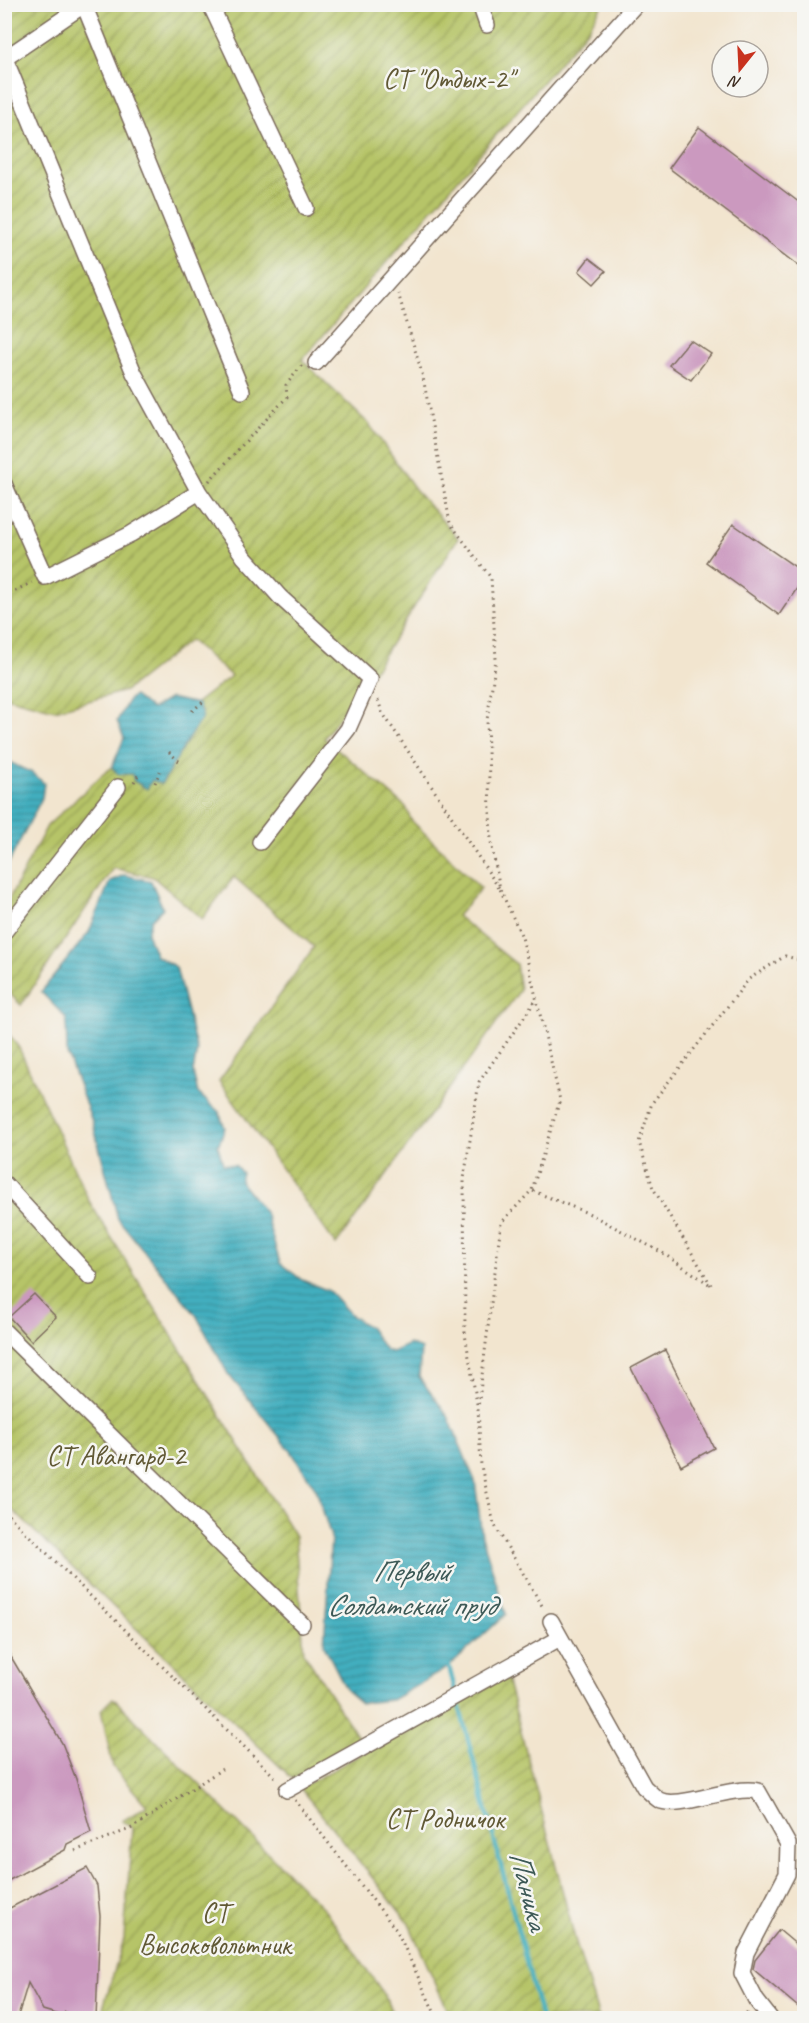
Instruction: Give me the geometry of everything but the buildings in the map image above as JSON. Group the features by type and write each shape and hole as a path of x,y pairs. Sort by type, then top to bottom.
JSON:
{"lane":[{"path":"210,4 306,207"},
{"path":"480,4 487,25"},
{"path":"316,363 636,4"},
{"path":"242,391 85,5 5,58 134,373 199,492 244,556 280,597 370,679 348,729 260,842"},
{"path":"4,484 45,577 131,534 199,492"},
{"path":"4,932 118,787"},
{"path":"4,1183 90,1276"},
{"path":"4,1331 302,1624"},
{"path":"551,1621 644,1787 660,1801 679,1802 746,1788 758,1791 788,1844 787,1874 746,1953 742,1973 756,2000 770,2019"},
{"path":"287,1790 560,1638"}],"path":[{"path":"393,277 423,377 450,523 490,578 496,659 487,720 491,842 500,889"},
{"path":"199,492 287,397 286,385 306,360 316,363"},
{"path":"4,595 45,577"},
{"path":"370,679 382,712 500,889 522,937 560,1100 532,1191 501,1223 478,1408"},
{"path":"192,711 203,702"},
{"path":"170,752 181,763"},
{"path":"154,783 160,771"},
{"path":"134,782 140,772"},
{"path":"532,1191 590,1214 661,1252 711,1285 653,1188 639,1142 652,1103 749,979 785,956 804,961"},
{"path":"536,1000 479,1082 464,1179 465,1334 478,1408 481,1466 494,1524 551,1621"},
{"path":"4,1511 287,1790 397,1931 437,2019"},
{"path":"75,1851 132,1828 222,1769"}],"green space":[{"name":"СТ \"Отдых-2\"","path":"5,5 602,5 589,28 302,360 369,424 418,493 458,538 373,672 324,738 406,807 411,820 481,888 457,916 516,964 520,990 336,1245 219,1081 314,947 234,877 202,919 153,877 113,868 21,1005 5,989 4,909 47,826 102,775 231,676 190,640 125,691 55,710 5,697"},
{"name":"СТ Авангард-2","path":"4,1028 19,1048 89,1201 295,1536 304,1653 363,1745 293,1779 5,1503"},
{"name":"СТ Родничок","path":"506,1674 575,1939 599,2018 451,2018 408,1922 300,1788"},
{"name":"СТ Высоковольтник","path":"113,1698 325,1910 384,1994 395,2018 100,2018 124,1939 132,1828 122,1821 147,1806 113,1767 101,1710"}],"water":[{"path":"134,696 152,709 170,698 198,704 203,717 161,784 152,780 147,789 134,781 132,774 118,774 112,767 124,738 117,721 129,699"},
{"path":"5,760 32,773 44,783 42,798 5,870"},
{"name":"Первый Солдатский пруд","path":"124,875 151,881 163,908 151,920 147,933 156,956 176,967 197,1051 193,1072 198,1093 219,1112 225,1128 218,1146 223,1164 235,1165 242,1173 240,1181 265,1212 280,1263 302,1280 329,1291 352,1316 370,1328 385,1350 392,1352 409,1344 421,1349 419,1377 448,1416 475,1481 482,1536 506,1614 449,1667 392,1700 361,1703 347,1691 324,1645 331,1537 316,1489 291,1451 228,1374 196,1315 118,1219 93,1124 67,1054 66,1018 41,992 89,932 110,881"}],"waterway":[{"name":"Паника","path":"449,1667 541,2018"}]}
